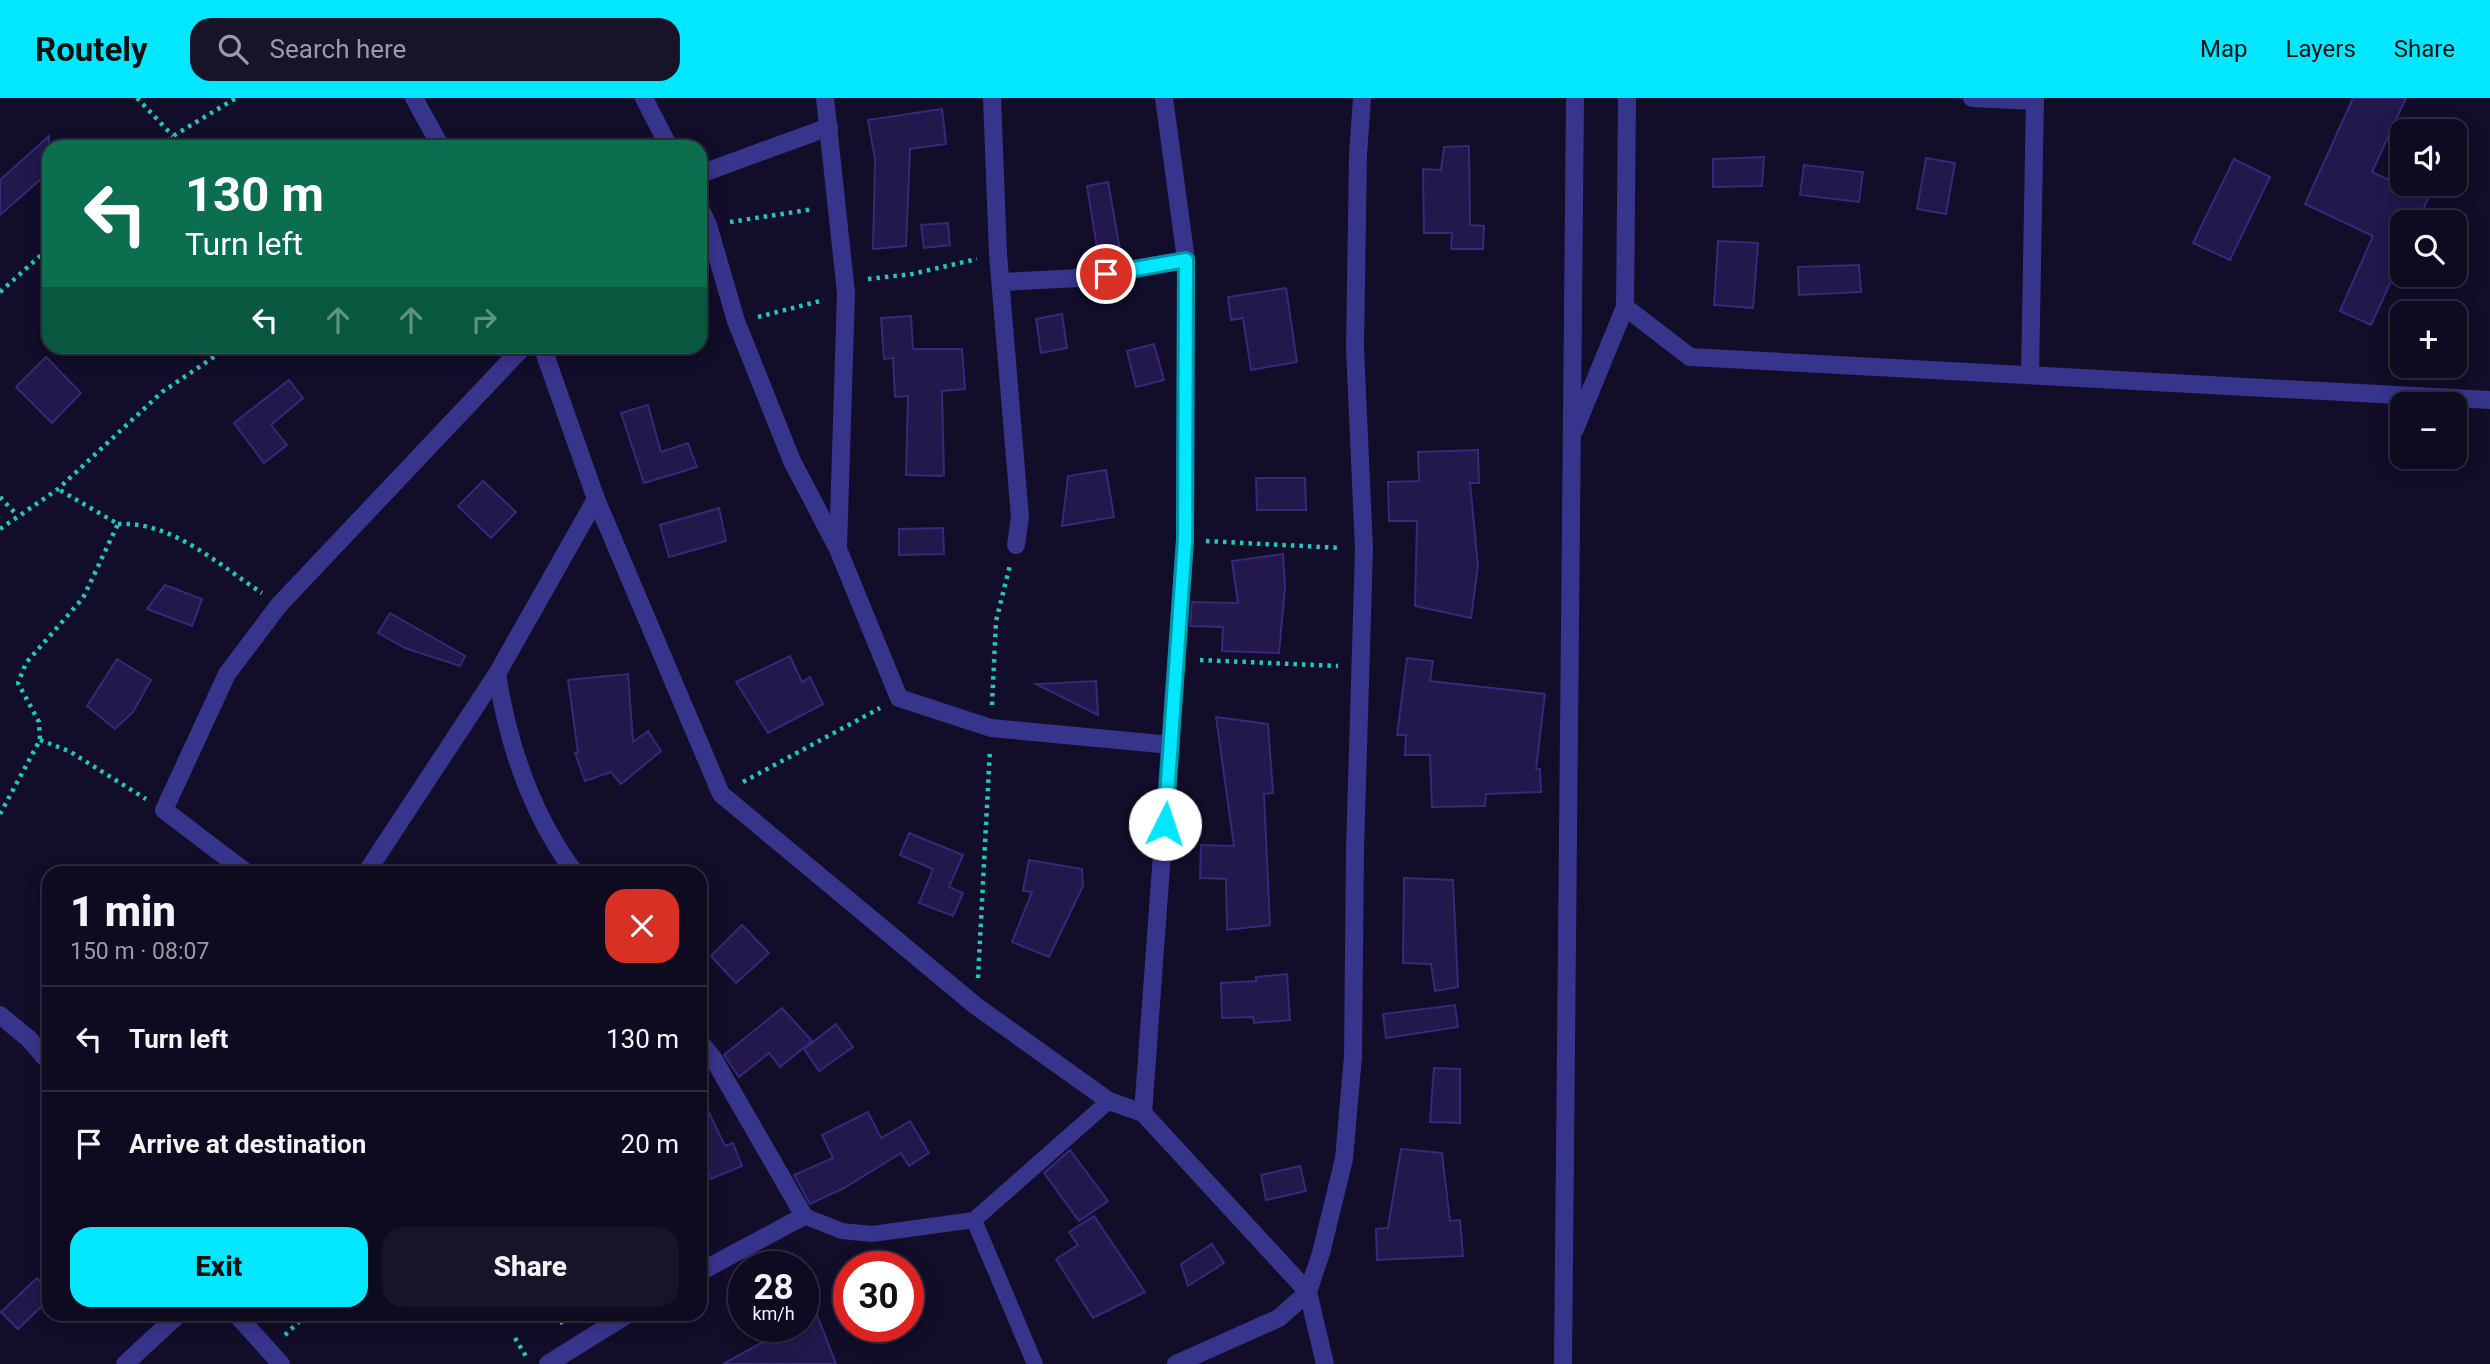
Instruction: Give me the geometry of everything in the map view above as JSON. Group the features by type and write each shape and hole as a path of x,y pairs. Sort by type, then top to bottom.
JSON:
{"street":[{"path":"414,98 437,140"},
{"path":"643,98 665,140"},
{"path":"825,98 844,288 838,549"},
{"path":"992,98 998,254 1020,517 1016,545"},
{"path":"1143,1113 1185,540 1186,260 1164,98"},
{"path":"1176,1364 1279,1318 1308,1292 1321,1253 1344,1159 1353,1056 1355,849 1362,667 1364,549 1355,348 1358,155 1362,98"},
{"path":"1563,1364 1575,98"},
{"path":"1571,438 1625,307 1627,98"},
{"path":"1972,98 2035,99 2029,375"},
{"path":"707,171 829,127"},
{"path":"708,225 736,321 792,461 838,549 899,698 991,728 1171,746"},
{"path":"1002,282 1079,278 1186,260"},
{"path":"1625,307 1690,357 1928,372 2490,400"},
{"path":"238,866 164,810 226,674 279,605 516,354"},
{"path":"545,354 596,499 721,794 976,1006 1109,1101 1143,1113 1308,1292 1325,1364"},
{"path":"371,866 497,674 596,499"},
{"path":"497,674 505,726 537,809 571,866"},
{"path":"0,1015 29,1039 42,1054"},
{"path":"707,1051 804,1216 707,1268"},
{"path":"125,1364 171,1321"},
{"path":"243,1321 281,1364"},
{"path":"548,1364 617,1321"}],"lane":[{"path":"804,1216 842,1231 872,1234 974,1220 1109,1101"},
{"path":"974,1220 1035,1364"}],"path":[{"path":"137,98 173,135"},
{"path":"168,140 236,98"},
{"path":"708,225 835,206"},
{"path":"0,292 42,254"},
{"path":"736,321 766,316 844,288 998,254"},
{"path":"0,529 58,489 162,392 218,354"},
{"path":"58,489 118,524 141,523 174,535 279,605"},
{"path":"0,497 17,515"},
{"path":"0,814 40,740 39,722 18,683 26,663 83,598 118,524"},
{"path":"1185,540 1364,549"},
{"path":"976,1006 996,621 1016,545"},
{"path":"1178,659 1362,667"},
{"path":"721,794 899,698"},
{"path":"40,740 69,751 164,810"},
{"path":"269,1349 299,1321"},
{"path":"515,1338 531,1364"}],"building":[{"path":"2353,98 2406,98 2396,119 2390,119 2390,133 2372,172 2390,180 2390,196 2428,198 2423,210 2390,210 2390,283 2371,325 2340,311 2373,236 2305,204"},
{"path":"942,109 946,144 910,149 906,246 873,249 875,159 868,120"},
{"path":"42,142 42,178 0,215 0,180"},
{"path":"1469,146 1470,225 1484,226 1483,249 1451,249 1452,233 1424,233 1423,169 1441,170 1444,147"},
{"path":"1764,157 1762,186 1713,187 1713,159"},
{"path":"1926,158 1955,163 1946,214 1917,209"},
{"path":"2234,159 2270,177 2230,260 2193,243"},
{"path":"1804,165 1863,172 1859,202 1800,195"},
{"path":"1108,182 1120,250 1098,254 1087,186"},
{"path":"948,223 950,245 924,248 921,225"},
{"path":"1718,241 1758,243 1753,308 1714,305"},
{"path":"1859,265 1861,292 1799,295 1798,267"},
{"path":"1286,288 1297,362 1251,370 1243,318 1231,320 1228,297"},
{"path":"1062,314 1067,348 1041,353 1036,319"},
{"path":"911,316 913,349 962,349 965,389 942,391 944,475 941,476 906,475 908,396 895,397 893,358 884,359 881,318"},
{"path":"1154,344 1164,380 1136,387 1127,351"},
{"path":"46,357 81,393 52,423 16,387"},
{"path":"289,380 303,398 271,425 287,445 264,463 234,423"},
{"path":"648,405 661,452 688,443 697,467 644,483 621,413"},
{"path":"1478,450 1479,483 1470,483 1478,566 1471,618 1415,606 1417,521 1389,521 1388,482 1419,481 1418,452"},
{"path":"1106,470 1114,517 1062,526 1068,476"},
{"path":"1256,478 1305,478 1306,510 1257,510"},
{"path":"483,481 516,512 491,538 458,506"},
{"path":"719,508 726,541 669,557 660,525"},
{"path":"943,528 944,554 899,555 899,529"},
{"path":"1283,554 1285,587 1279,653 1222,651 1223,627 1190,626 1192,602 1238,603 1232,561"},
{"path":"165,585 202,599 192,626 147,609"},
{"path":"390,613 465,656 460,666 405,648 378,633"},
{"path":"790,656 802,682 810,677 823,704 768,733 736,682"},
{"path":"1407,658 1433,661 1430,681 1545,694 1536,769 1540,769 1541,792 1486,794 1485,806 1432,807 1430,755 1405,755 1406,735 1397,735"},
{"path":"117,659 151,680 133,712 115,729 87,706"},
{"path":"628,674 633,742 648,731 661,751 621,784 611,772 585,781 575,753 578,752 568,680"},
{"path":"1096,681 1098,715 1036,684"},
{"path":"1216,717 1268,724 1273,793 1264,794 1270,925 1227,930 1226,879 1200,878 1201,845 1234,846"},
{"path":"909,833 963,855 949,887 963,893 953,916 919,903 933,869 900,855"},
{"path":"1029,860 1082,869 1083,886 1049,957 1012,942 1032,892 1023,891"},
{"path":"1404,878 1453,880 1458,987 1435,991 1431,964 1403,963"},
{"path":"742,925 769,953 736,983 711,956"},
{"path":"1287,974 1290,1020 1254,1023 1253,1017 1222,1018 1221,983 1256,981 1256,977"},
{"path":"1455,1005 1458,1027 1386,1038 1383,1014"},
{"path":"782,1008 812,1041 780,1067 769,1053 739,1077 724,1055"},
{"path":"836,1024 853,1047 819,1071 804,1049"},
{"path":"1434,1068 1460,1069 1460,1123 1430,1122"},
{"path":"707,1109 725,1146 733,1143 742,1166 711,1179 707,1170"},
{"path":"868,1112 881,1138 910,1121 929,1153 909,1166 901,1153 844,1188 810,1204 794,1175 833,1158 822,1135"},
{"path":"1401,1149 1442,1153 1450,1221 1460,1220 1463,1256 1377,1260 1376,1229 1388,1228"},
{"path":"1070,1150 1108,1201 1079,1221 1044,1173"},
{"path":"1300,1166 1306,1191 1266,1200 1261,1175"},
{"path":"1094,1216 1145,1292 1093,1318 1056,1259 1078,1245 1069,1232"},
{"path":"1212,1244 1224,1263 1188,1286 1181,1264"},
{"path":"37,1278 42,1283 42,1306 18,1329 1,1312"},
{"path":"819,1320 836,1364 723,1364 763,1342 819,1342"}],"route":[{"path":"1106,274 1186,260 1185,540 1165,824"}]}
